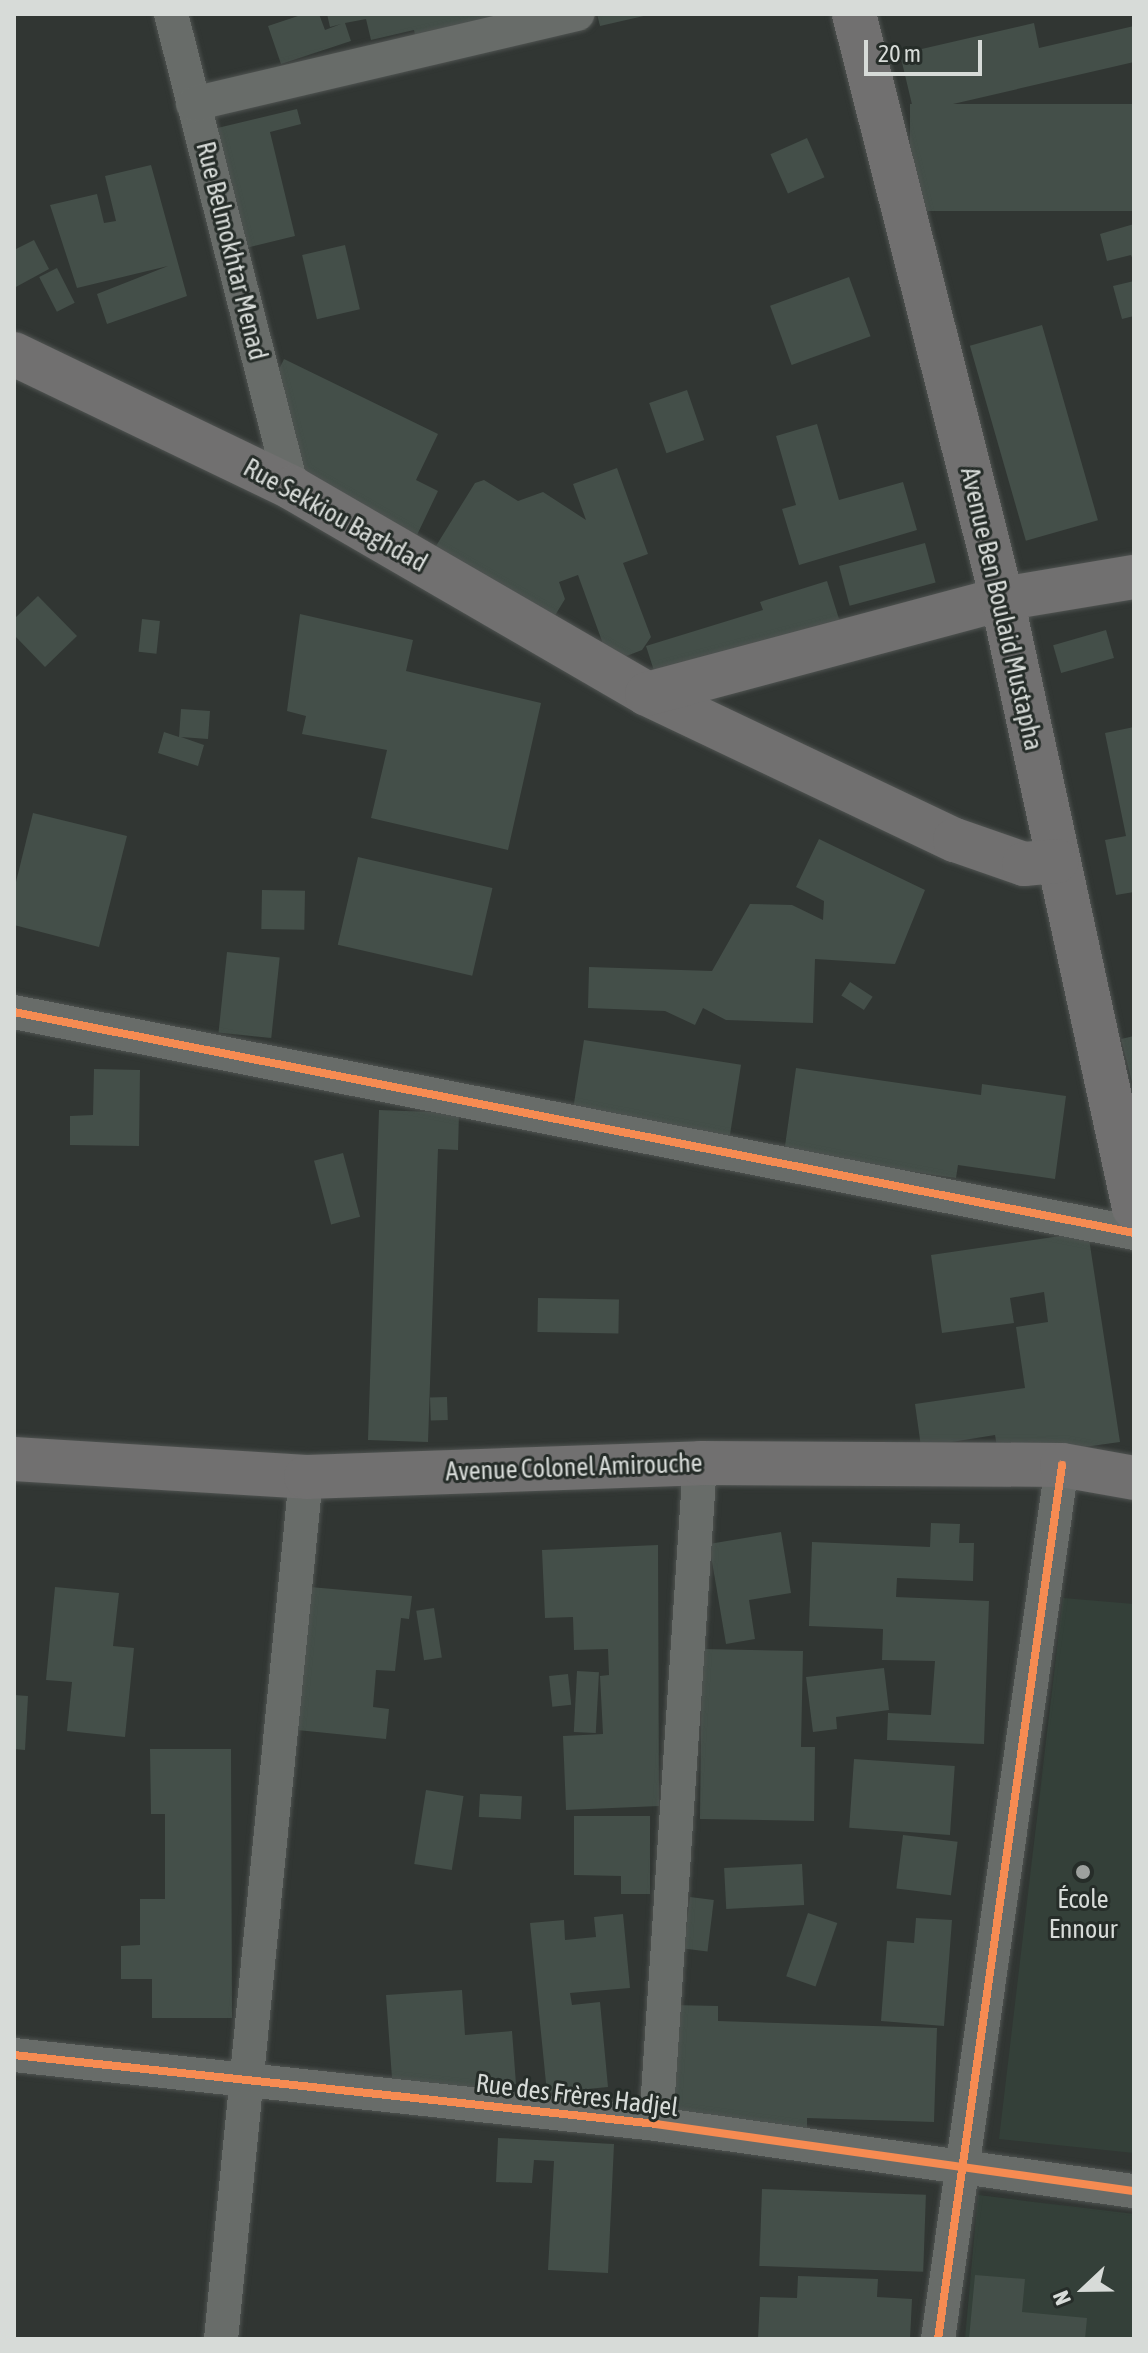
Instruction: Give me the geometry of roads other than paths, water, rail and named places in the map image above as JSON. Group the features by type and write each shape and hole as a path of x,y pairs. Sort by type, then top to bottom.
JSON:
{"main road":[{"name":"Avenue Ben Boulaid Mustapha","path":"854,14 1002,599 1134,1208"},
{"name":"Rue Sekkiou Baghdad","path":"14,354 292,488 647,694 955,840 1024,864 1057,861"},
{"path":"647,694 1002,599 1134,577"},
{"name":"Avenue Colonel Amirouche","path":"14,1459 306,1477 700,1463 1062,1465 1134,1478"}],"street":[{"name":"Rue Belmokhtar Menad","path":"171,14 292,488"},
{"path":"193,104 578,14"},
{"path":"14,1012 1134,1233"},
{"path":"656,2124 700,1463"},
{"path":"938,2339 1062,1465"},
{"path":"221,2339 251,2080 306,1477"},
{"name":"Rue des Frères Hadjel","path":"14,2055 656,2124 1134,2191"}],"place":[{"name":"École Ennour","path":"1083,1872"}]}
